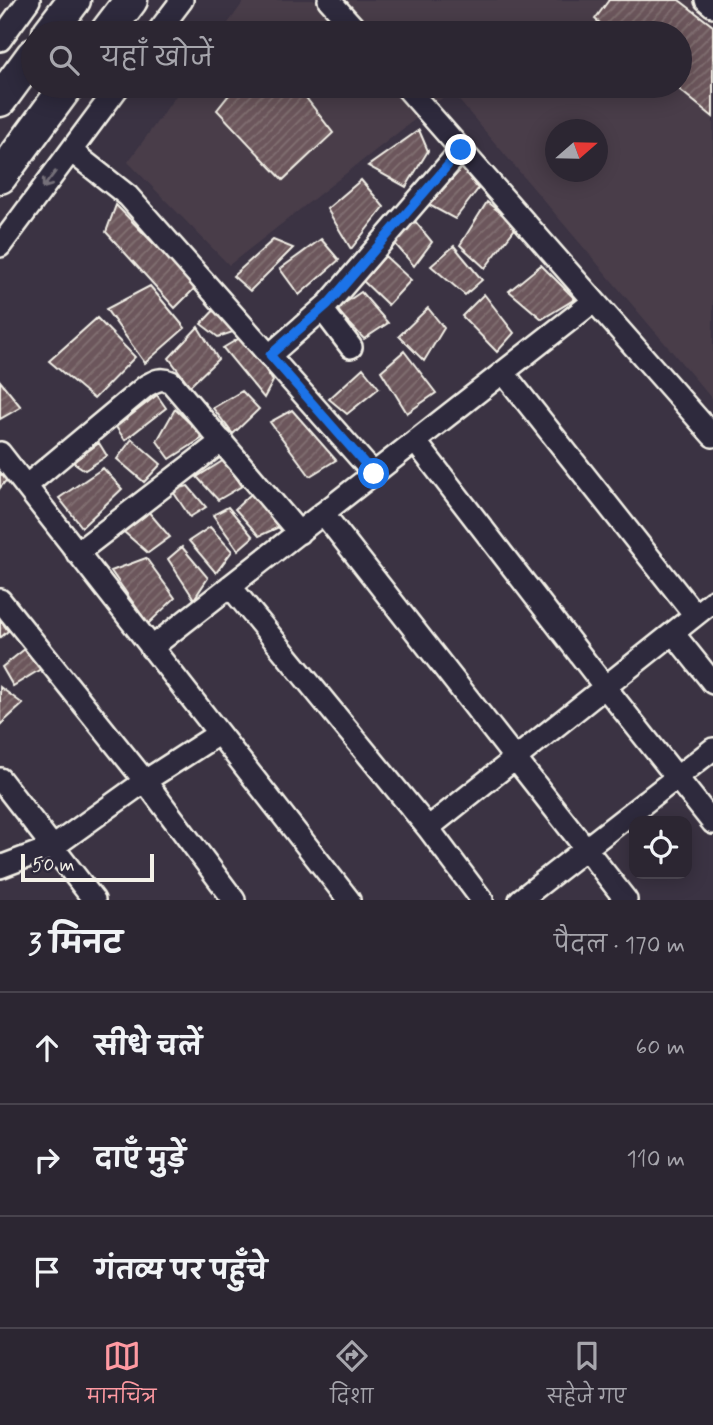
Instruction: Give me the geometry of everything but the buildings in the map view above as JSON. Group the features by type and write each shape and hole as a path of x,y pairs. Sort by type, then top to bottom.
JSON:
{"highway":[{"path":"58,21 74,0"},
{"path":"115,21 131,0"},
{"path":"0,100 21,71"},
{"path":"0,177 58,98"}],"street":[{"path":"0,40 29,0"},
{"path":"166,21 182,0"},
{"path":"330,0 348,21"},
{"path":"706,0 713,6"},
{"path":"0,246 110,98"},
{"path":"416,98 713,436"},
{"path":"270,355 322,309 461,150"},
{"path":"71,151 128,196 374,474"},
{"path":"151,648 594,301"},
{"path":"322,309 351,347"},
{"path":"428,828 708,607 503,372"},
{"path":"26,486 146,386 159,379 171,383 299,533"},
{"path":"77,553 222,441"},
{"path":"415,442 713,823"},
{"path":"0,453 349,900"},
{"path":"323,513 626,900"},
{"path":"230,586 428,828 482,900"},
{"path":"0,600 145,782 234,900"},
{"path":"673,633 713,683"},
{"path":"0,867 53,847 218,734"},
{"path":"520,900 713,749"},
{"path":"0,779 94,900"}],"shaded area":[{"path":"245,0 713,0 713,400 457,98 692,98 692,21 230,21"},
{"path":"174,98 442,98 229,265 128,162"}],"route":[{"path":"374,474 270,355 328,304 461,150"}]}
